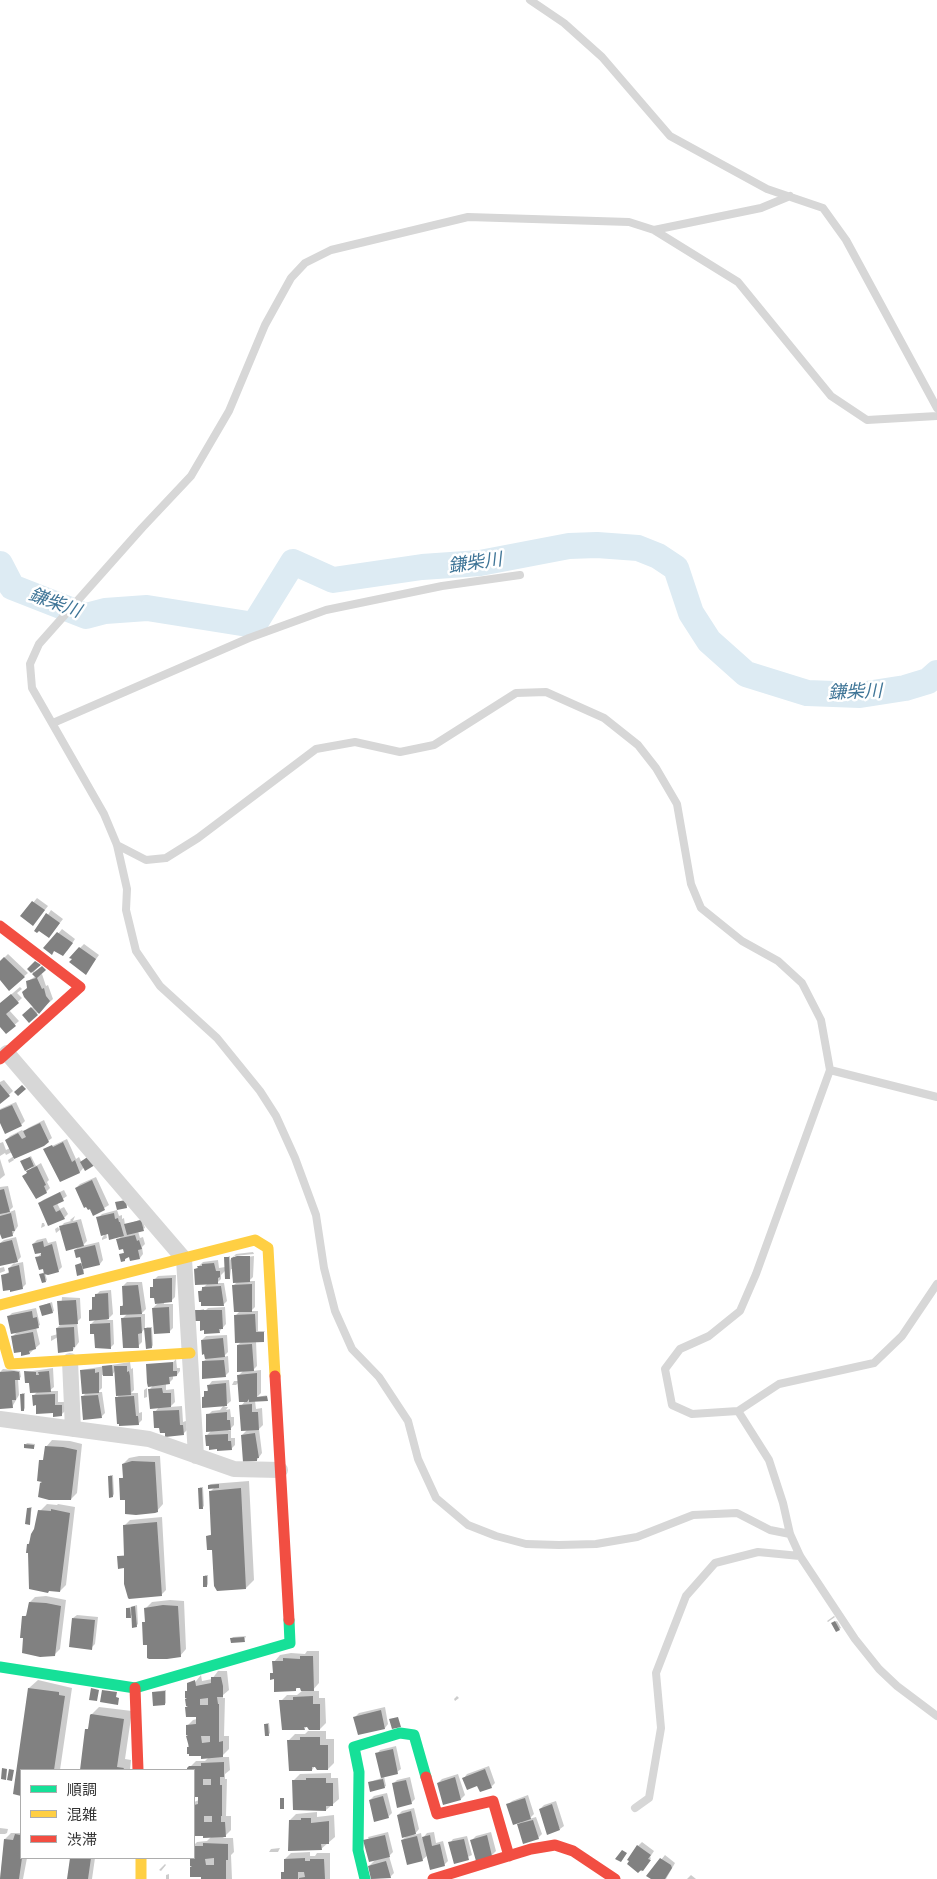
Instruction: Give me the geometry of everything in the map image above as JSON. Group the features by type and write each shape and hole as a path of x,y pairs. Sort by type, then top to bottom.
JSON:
{"street":[{"path":"4,936 80,987 3,1056 184,1259 196,1456"},
{"path":"0,1306 255,1240 268,1248 290,1642 135,1688 0,1667"},
{"path":"0,1329 10,1364 190,1353"},
{"path":"70,1361 73,1429"},
{"path":"0,1419 149,1439 234,1470 280,1470"},
{"path":"135,1688 138,1769"},
{"path":"365,1879 358,1850 360,1772 354,1747 400,1733 414,1735 437,1814 492,1801 509,1856"},
{"path":"433,1879 509,1856 555,1845 573,1851 615,1879"},
{"path":"141,1859 141,1879"}],"lane":[{"path":"530,0 564,24 602,57 670,136 767,189 823,208 846,240 937,408"},
{"path":"654,230 761,208 790,196"},
{"path":"790,1534 770,1530 737,1514 693,1516 637,1538 596,1544 526,1544 496,1536 468,1525 436,1498 418,1459 408,1421 379,1377 352,1349 335,1311 324,1268 316,1214 296,1158 276,1116 260,1091 217,1038 160,986 136,951 126,910 127,889 117,845 104,814 32,688 30,664 39,644 191,476 229,411 265,326 291,278 305,263 331,250 468,217 628,222 654,230 738,282 831,396 867,420 937,416"},
{"path":"53,723 249,638 326,610 442,586 520,576"},
{"path":"117,845 146,860 166,858 198,838 316,749 355,742 400,752 434,745 516,693 546,692 604,718 638,744 656,768 677,804 691,884 701,908 742,940 778,961 802,983 821,1020 830,1070 756,1274 740,1311 709,1336 680,1349 665,1369 672,1405 692,1414 738,1411 779,1384 874,1363 902,1336 937,1284"},
{"path":"830,1070 937,1096"},
{"path":"738,1411 769,1460 783,1503 790,1534 800,1556 855,1639 879,1669 897,1686 937,1716"},
{"path":"635,1808 649,1798 661,1728 656,1673 686,1596 715,1563 758,1552 800,1556"}],"building":[{"path":"32,901 45,910 33,926 20,916"},
{"path":"46,913 60,923 49,938 39,931 37,933 34,931"},
{"path":"57,932 73,943 63,956 54,951 52,955 43,948"},
{"path":"79,947 96,959 86,975 69,962 72,959 69,958"},
{"path":"4,957 25,977 9,991 0,980 0,961"},
{"path":"35,961 41,965 31,973 27,969"},
{"path":"42,966 46,970 37,978 50,1001 39,1014 22,992 27,988 26,981 36,978 32,974"},
{"path":"11,994 19,1003 6,1014 16,1026 6,1034 0,1027 0,1003"},
{"path":"31,1007 38,1015 29,1023 22,1015"},
{"path":"0,1084 10,1096 0,1104"},
{"path":"22,1085 26,1089 18,1096 14,1092"},
{"path":"12,1105 22,1126 5,1134 0,1123 0,1110"},
{"path":"40,1123 49,1142 14,1159 5,1140 18,1133 22,1139 26,1137 23,1131"},
{"path":"63,1142 72,1162 75,1160 80,1173 60,1182 43,1149"},
{"path":"89,1156 95,1165 85,1171 80,1162"},
{"path":"30,1157 34,1166 25,1171 20,1161"},
{"path":"37,1166 46,1185 44,1186 47,1193 36,1199 22,1176 27,1173 26,1171"},
{"path":"92,1180 105,1210 93,1216 90,1209 84,1208 75,1188"},
{"path":"4,1189 10,1212 0,1214 0,1190"},
{"path":"60,1192 64,1201 53,1206 56,1212 60,1210 65,1219 48,1226 38,1203"},
{"path":"126,1200 127,1208 117,1210 115,1202"},
{"path":"11,1213 15,1231 12,1231 13,1236 2,1239 0,1234 0,1216"},
{"path":"114,1213 115,1219 118,1218 120,1222 124,1236 109,1240 108,1234 101,1236 96,1217"},
{"path":"141,1220 144,1231 127,1235 124,1224"},
{"path":"77,1222 84,1246 66,1251 59,1226"},
{"path":"135,1235 142,1249 138,1250 140,1259 130,1261 129,1257 121,1262 119,1254 124,1253 123,1249 119,1250 116,1239"},
{"path":"12,1240 18,1262 0,1266 0,1243"},
{"path":"43,1241 44,1247 52,1244 59,1272 48,1275 44,1274 43,1269 39,1270 35,1257 41,1256 41,1253 35,1254 32,1244"},
{"path":"95,1245 100,1265 83,1269 80,1257 76,1258 74,1250"},
{"path":"250,1256 250,1282 233,1283 231,1258"},
{"path":"224,1257 229,1257 230,1279 225,1279"},
{"path":"81,1263 84,1274 77,1276 75,1265"},
{"path":"214,1263 216,1271 220,1271 218,1284 195,1285 194,1269 198,1268 197,1266 202,1266 202,1264"},
{"path":"19,1265 23,1289 10,1292 10,1290 3,1291 1,1275 9,1273 8,1268"},
{"path":"44,1273 46,1282 42,1283 39,1274"},
{"path":"172,1278 172,1302 155,1304 154,1298 150,1298 150,1287 153,1287 153,1279"},
{"path":"252,1284 252,1312 234,1312 232,1285"},
{"path":"138,1285 142,1314 120,1315 120,1306 123,1306 122,1286"},
{"path":"221,1286 224,1306 201,1306 198,1291 202,1291 202,1287"},
{"path":"108,1293 109,1319 89,1321 89,1310 92,1310 92,1297 95,1297 95,1294"},
{"path":"76,1300 78,1324 59,1325 57,1301"},
{"path":"50,1303 53,1313 42,1316 39,1306"},
{"path":"169,1307 170,1333 154,1334 152,1308"},
{"path":"195,1310 222,1310 223,1329 219,1329 220,1333 204,1334 204,1330 200,1331 200,1321 195,1321"},
{"path":"32,1311 33,1318 37,1317 39,1328 11,1334 7,1316"},
{"path":"255,1314 256,1332 264,1332 264,1342 235,1343 234,1315"},
{"path":"141,1317 142,1333 138,1334 139,1348 123,1348 121,1318"},
{"path":"110,1323 111,1349 95,1348 94,1334 90,1334 90,1324"},
{"path":"74,1327 75,1347 73,1347 73,1351 58,1353 56,1328"},
{"path":"144,1328 151,1328 152,1348 146,1349"},
{"path":"33,1332 36,1349 29,1351 30,1354 21,1356 21,1352 14,1353 11,1336"},
{"path":"223,1338 225,1357 205,1359 204,1354 202,1355 201,1340"},
{"path":"252,1344 254,1371 237,1372 237,1345"},
{"path":"224,1360 226,1377 202,1379 202,1361"},
{"path":"173,1362 173,1371 177,1371 177,1376 169,1377 170,1384 148,1387 146,1364"},
{"path":"112,1365 113,1376 103,1376 102,1366"},
{"path":"114,1366 127,1366 127,1372 129,1371 130,1376 131,1395 116,1396"},
{"path":"95,1369 95,1373 99,1372 99,1393 82,1394 80,1370"},
{"path":"24,1371 36,1372 36,1375 39,1375 38,1372 49,1371 51,1392 30,1393 29,1383 25,1383"},
{"path":"0,1372 19,1372 20,1380 15,1380 16,1400 12,1400 13,1408 0,1409"},
{"path":"257,1373 257,1397 267,1396 268,1401 249,1402 249,1399 247,1402 239,1402 237,1375"},
{"path":"226,1383 227,1406 202,1408 202,1397 204,1397 204,1391 208,1391 207,1385"},
{"path":"162,1388 163,1393 171,1393 171,1407 150,1409 148,1389"},
{"path":"20,1394 24,1394 24,1411 21,1411"},
{"path":"55,1394 55,1405 62,1405 62,1416 53,1417 53,1413 36,1414 36,1405 33,1406 32,1395"},
{"path":"98,1395 102,1418 83,1420 81,1396"},
{"path":"134,1396 139,1425 119,1426 117,1424 115,1397"},
{"path":"252,1404 252,1412 258,1412 259,1430 241,1431 239,1405"},
{"path":"179,1410 180,1425 183,1425 184,1435 165,1437 165,1433 160,1433 159,1428 154,1428 153,1411"},
{"path":"227,1412 227,1420 230,1420 231,1430 206,1432 206,1414"},
{"path":"255,1433 259,1458 257,1458 257,1461 243,1462 241,1435"},
{"path":"228,1434 228,1441 231,1441 232,1450 209,1450 209,1446 206,1446 205,1435"},
{"path":"24,1444 34,1445 34,1449 24,1448"},
{"path":"45,1446 77,1450 71,1500 49,1500 38,1497 40,1483 42,1482 37,1481 39,1460 43,1460"},
{"path":"132,1461 155,1462 158,1512 136,1515 125,1514 125,1500 120,1500 119,1478 123,1478 122,1464"},
{"path":"108,1476 112,1476 113,1497 109,1498"},
{"path":"219,1484 219,1488 208,1489 208,1485"},
{"path":"198,1488 202,1488 203,1509 199,1509"},
{"path":"241,1488 246,1589 217,1591 214,1586 212,1550 207,1550 206,1536 211,1535 209,1491"},
{"path":"27,1508 31,1508 30,1525 25,1524"},
{"path":"51,1509 70,1513 60,1592 49,1591 48,1593 29,1589 28,1553 26,1553 38,1510 51,1511"},
{"path":"157,1522 162,1596 129,1599 124,1584 124,1568 118,1569 117,1556 124,1556 123,1525"},
{"path":"203,1576 207,1576 207,1587 203,1587"},
{"path":"29,1602 61,1606 55,1656 40,1657 22,1653 23,1638 20,1638 22,1616 26,1616"},
{"path":"163,1605 178,1606 181,1657 149,1659 147,1658 147,1645 143,1645 142,1622 145,1622 144,1608"},
{"path":"135,1606 137,1627 132,1628 131,1607"},
{"path":"126,1608 130,1608 131,1618 126,1618"},
{"path":"72,1618 95,1620 92,1650 69,1647"},
{"path":"835,1621 840,1630 836,1632 831,1623"},
{"path":"244,1637 245,1642 231,1643 230,1638"},
{"path":"300,1656 313,1656 314,1691 301,1691 300,1688 296,1688 296,1691 274,1692 274,1679 270,1680 270,1673 273,1673 272,1661 283,1661 283,1658 300,1659"},
{"path":"211,1677 221,1677 223,1697 217,1697 219,1704 219,1742 223,1741 223,1757 201,1759 201,1756 189,1756 187,1754 187,1747 189,1747 186,1725 196,1724 196,1717 186,1717 185,1707 188,1707 186,1706 185,1691 187,1691 187,1683 195,1680 196,1686 211,1683","holes":["208,1698 208,1705 200,1705 200,1699","201,1736 210,1736 210,1742 202,1743"]},
{"path":"28,1688 59,1692 59,1695 65,1696 54,1769 20,1769 20,1796 13,1794"},
{"path":"91,1688 99,1690 97,1701 89,1700"},
{"path":"102,1690 117,1692 116,1697 119,1698 118,1705 100,1702"},
{"path":"165,1691 165,1705 153,1706 152,1692"},
{"path":"313,1696 313,1704 320,1704 320,1730 309,1730 307,1727 304,1727 305,1730 282,1730 279,1700 293,1700 293,1697"},
{"path":"381,1710 385,1729 358,1735 353,1717"},
{"path":"90,1715 124,1719 117,1767 124,1769 80,1769 85,1729 88,1729"},
{"path":"398,1717 401,1727 392,1729 389,1719"},
{"path":"264,1724 268,1724 269,1736 265,1736"},
{"path":"300,1737 320,1737 320,1745 328,1745 328,1770 317,1770 315,1767 312,1767 312,1771 289,1771 287,1740 300,1740"},
{"path":"393,1749 398,1774 381,1778 375,1753"},
{"path":"224,1762 224,1777 220,1777 220,1785 222,1785 221,1822 225,1822 226,1837 203,1838 203,1836 195,1836 195,1805 198,1804 198,1797 195,1797 195,1769 187,1768 189,1766 201,1766 201,1763","holes":["203,1779 211,1779 211,1785 203,1785","204,1816 212,1816 212,1822 204,1822"]},
{"path":"2,1768 7,1769 6,1780 1,1779"},
{"path":"9,1769 14,1770 12,1781 7,1780"},
{"path":"485,1769 492,1788 480,1792 477,1786 467,1790 462,1778"},
{"path":"455,1777 461,1800 443,1805 437,1783"},
{"path":"306,1778 326,1778 326,1783 333,1783 333,1806 326,1806 326,1811 293,1810 292,1780 306,1780"},
{"path":"383,1779 385,1788 370,1792 368,1782"},
{"path":"406,1780 412,1804 397,1808 392,1783"},
{"path":"383,1796 389,1818 374,1822 369,1800"},
{"path":"280,1798 284,1798 284,1809 280,1809"},
{"path":"525,1798 531,1819 513,1825 506,1804"},
{"path":"552,1804 560,1830 547,1835 539,1809"},
{"path":"411,1811 416,1834 402,1838 397,1815"},
{"path":"301,1818 311,1818 311,1823 329,1821 329,1844 321,1844 322,1850 288,1851 289,1820 301,1820"},
{"path":"533,1820 539,1839 523,1844 517,1824"},
{"path":"15,1834 20,1835 20,1859 22,1859 19,1879 0,1879 4,1839 13,1840"},
{"path":"385,1835 390,1857 369,1862 363,1840"},
{"path":"430,1835 432,1846 440,1844 445,1866 430,1870 422,1837"},
{"path":"487,1835 492,1856 476,1861 470,1840"},
{"path":"417,1836 423,1861 407,1865 401,1840"},
{"path":"464,1839 469,1860 454,1864 448,1842"},
{"path":"203,1843 228,1844 226,1879 190,1877 190,1867 192,1867 190,1866 190,1859 195,1859 195,1846 203,1846","holes":["214,1858 214,1865 206,1865 205,1859"]},
{"path":"637,1845 651,1855 648,1859 651,1860 643,1871 641,1870 638,1873 627,1864 629,1861 627,1860"},
{"path":"622,1850 627,1853 621,1862 615,1859"},
{"path":"305,1858 305,1861 324,1859 325,1879 299,1879 305,1877 304,1872 298,1872 298,1879 281,1879 281,1872 284,1872 284,1859"},
{"path":"660,1858 671,1865 672,1868 665,1879 651,1879 646,1876"},
{"path":"70,1859 91,1859 88,1879 67,1879"},
{"path":"386,1861 391,1878 371,1879 368,1866"}],"waterway":[{"name":"鎌柴川","path":"0,564 12,587 86,616 105,611 147,608 254,625 293,562 333,580 422,567 480,563 569,546 597,545 638,548 658,556 676,568 691,613 709,641 746,674 807,693 860,695 905,688 928,681 937,673"}],"traffic: fast":[{"path":"0,1667 135,1688 290,1643 289,1620"},
{"path":"365,1879 358,1850 359,1772 354,1747 400,1733 414,1735 426,1777"}],"traffic: slow":[{"path":"0,1305 255,1240 268,1248 275,1376"},
{"path":"0,1329 10,1364 190,1353"},
{"path":"141,1859 141,1879"}],"traffic: jam":[{"path":"0,926 80,987 0,1059"},
{"path":"275,1376 289,1620"},
{"path":"135,1688 138,1769"},
{"path":"426,1777 437,1814 493,1801 509,1856"},
{"path":"433,1879 531,1849 555,1845 573,1851 615,1879"}]}
